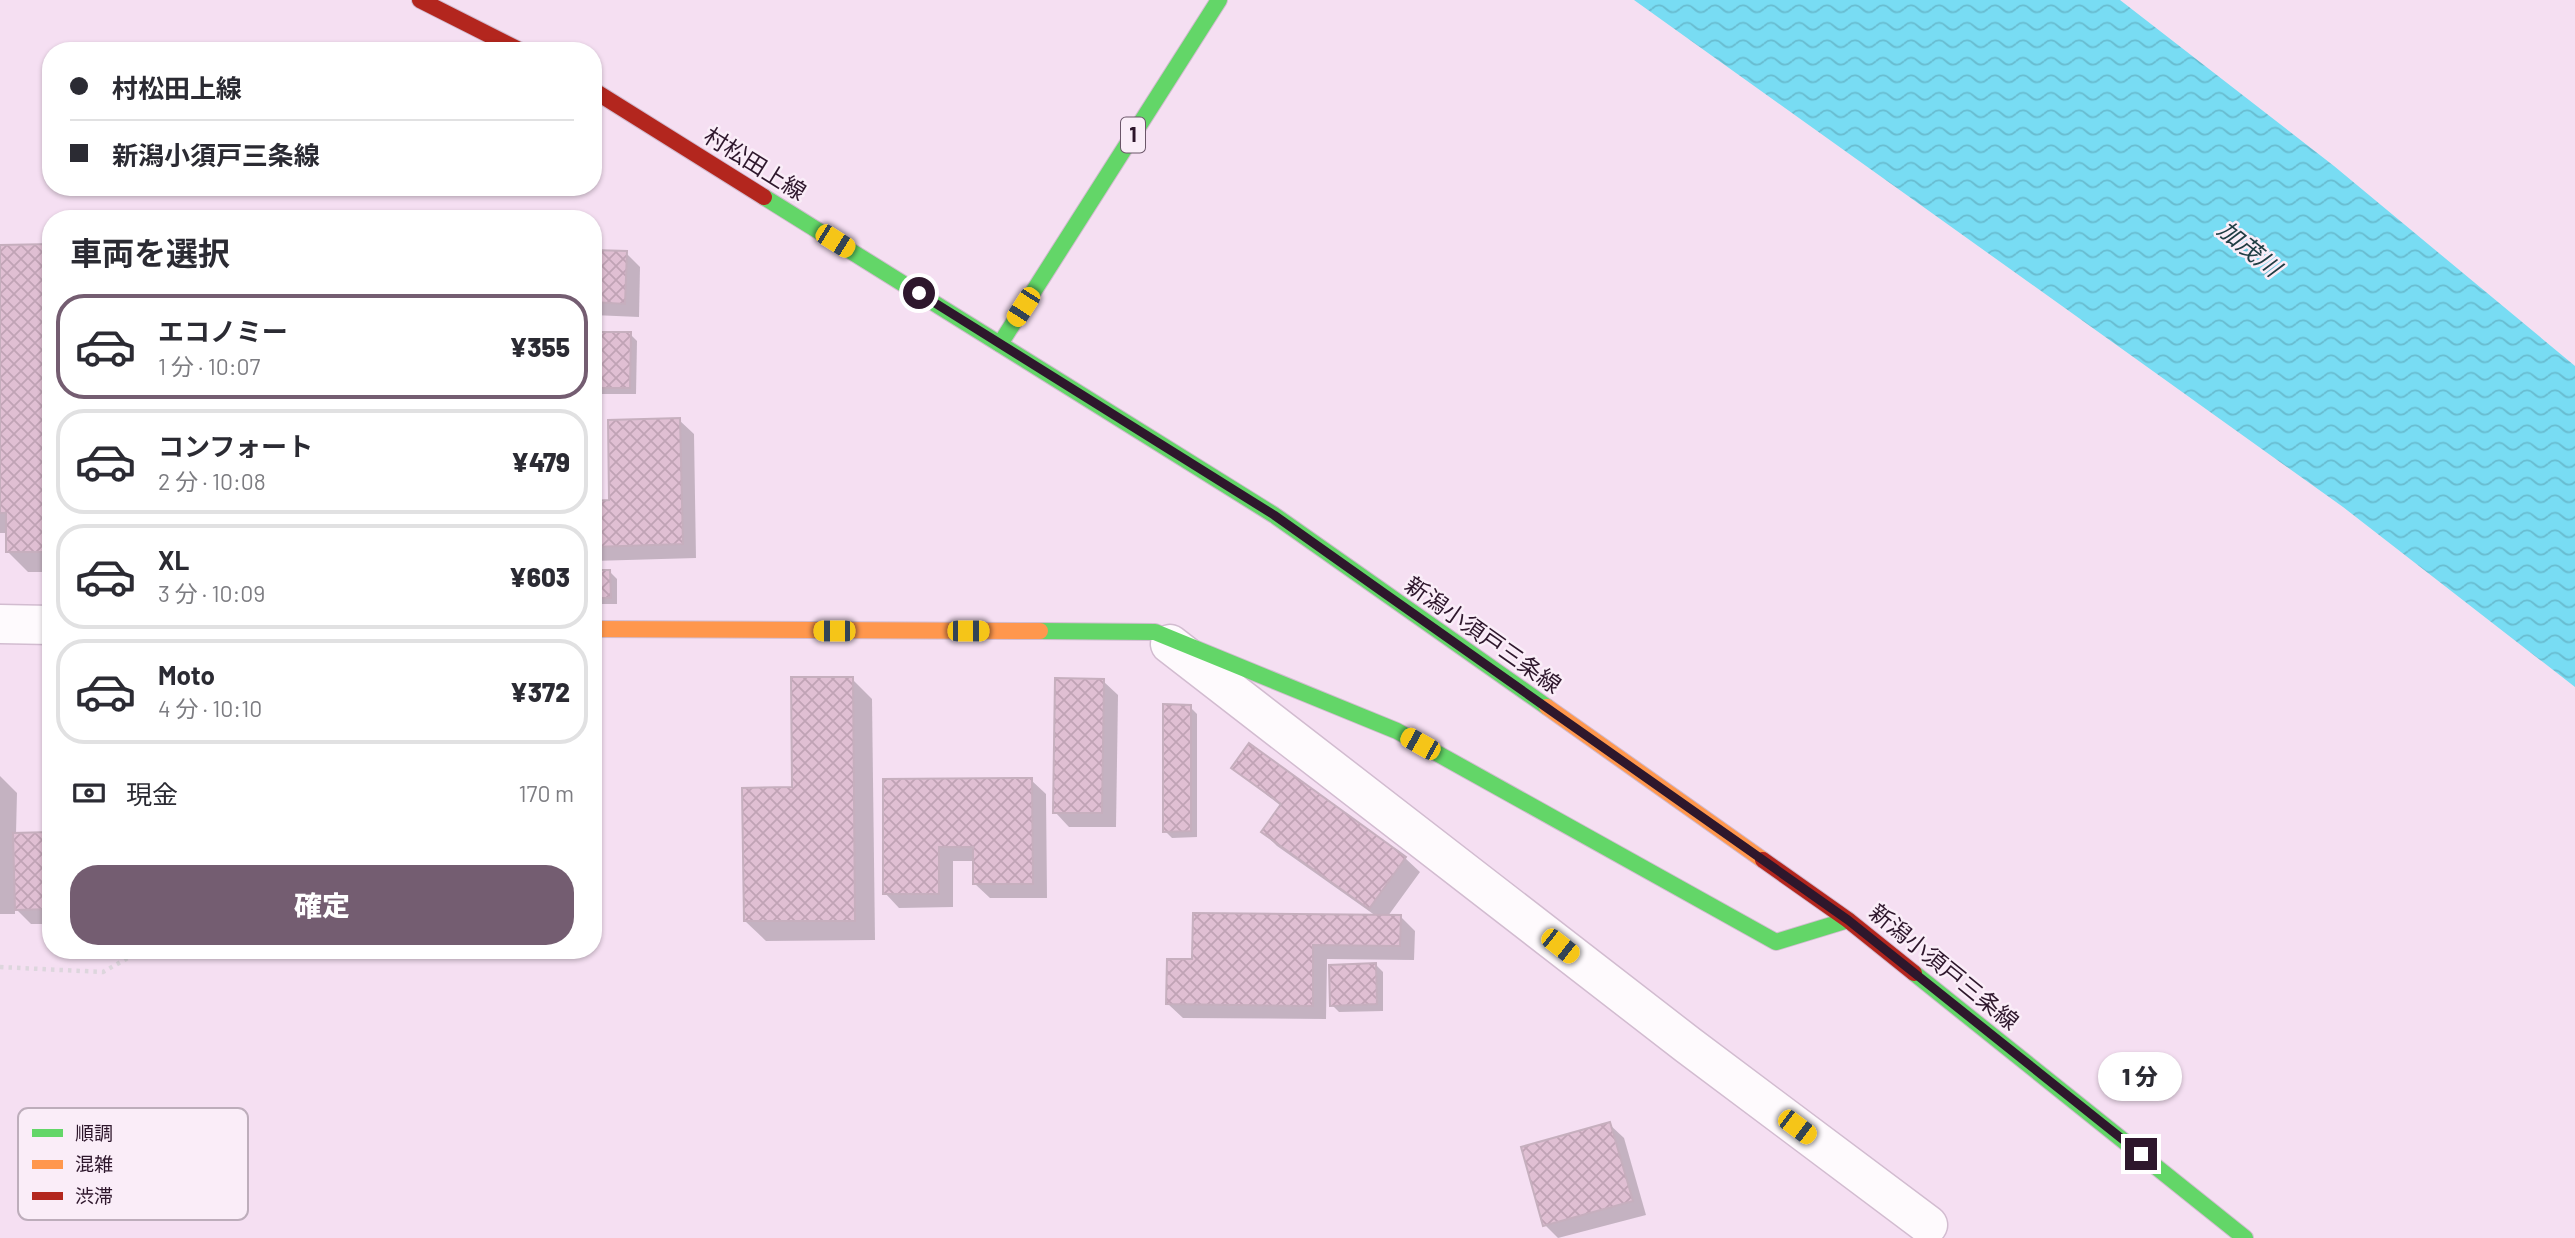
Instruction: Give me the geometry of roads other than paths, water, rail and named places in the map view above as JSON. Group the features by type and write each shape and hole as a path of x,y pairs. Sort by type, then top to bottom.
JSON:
{"main road":[{"path":"420,0 503,42"},
{"name":"1","path":"1000,344 1219,0"},
{"name":"村松田上線","path":"602,96 1000,344"},
{"name":"新潟小須戸三条線","path":"1000,344 1274,515 1848,920 2245,1238"},
{"path":"602,629 1155,632 1397,731 1776,942 1848,920"}],"street":[{"path":"0,624 42,625"},
{"path":"1155,632 1688,1045 1928,1225"}],"water":[{"name":"加茂川","path":"1634,0 2120,0 2334,166 2575,366 2575,687 2343,507"}]}
